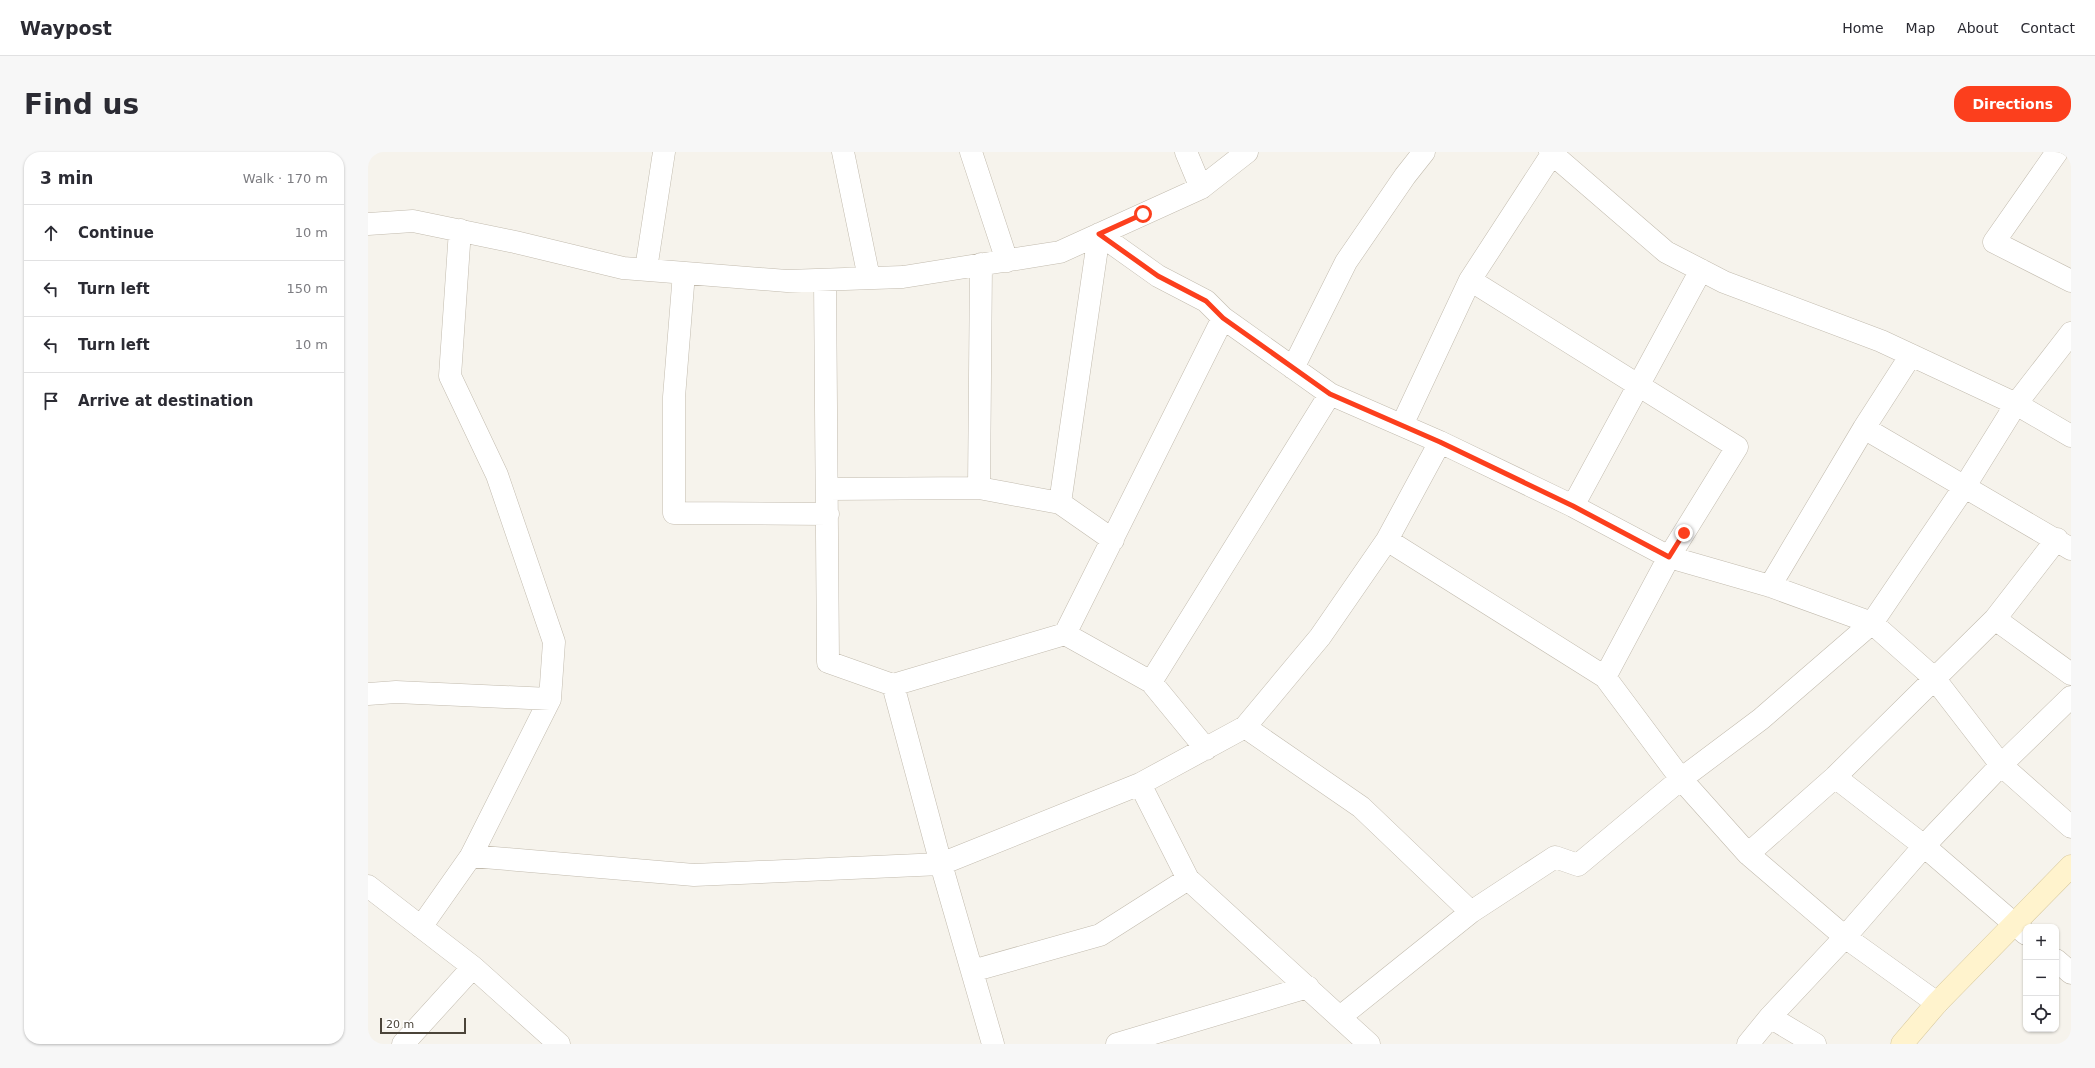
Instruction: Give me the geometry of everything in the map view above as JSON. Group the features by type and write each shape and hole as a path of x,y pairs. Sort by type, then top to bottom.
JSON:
{"street":[{"path":"646,269 664,152"},
{"path":"843,152 868,278"},
{"path":"971,152 1006,261"},
{"path":"1186,152 1201,188"},
{"path":"368,224 413,221 460,230 622,268 787,281 903,277 1060,252 1201,188 1247,152"},
{"path":"1293,368 1346,262 1405,176 1424,152"},
{"path":"2056,152 1994,242 2071,281"},
{"path":"1402,425 1470,280 1551,153 1666,252 1724,282 1881,341 2016,404 2071,436"},
{"path":"421,927 471,856 550,699 554,642 497,475 450,376 460,230"},
{"path":"1099,234 1158,276 1206,301 1223,318 1330,394 1440,442 1573,506 1669,557 1770,586 1872,623 1934,678 2001,765 2071,827"},
{"path":"1060,503 1099,234"},
{"path":"979,488 980,264"},
{"path":"1573,506 1701,270"},
{"path":"684,272 674,397 674,513 828,514"},
{"path":"825,280 828,489 828,662 893,686 1065,634 1151,682 1206,748"},
{"path":"1470,280 1737,447 1669,557 1604,677"},
{"path":"1065,634 1223,318"},
{"path":"1340,1017 1471,912 1555,857 1578,865 1681,779 1761,719 1872,623 1965,486 2016,404 2071,333"},
{"path":"1770,586 1864,428 1911,355"},
{"path":"1151,682 1330,394"},
{"path":"1748,854 1835,777 1995,618 2064,544 1864,428"},
{"path":"471,856 694,875 941,864 1140,784 1245,728 1320,637 1387,540 1440,442"},
{"path":"828,489 979,488 1060,503 1113,540"},
{"path":"1387,540 1604,677 1681,779 1748,854 1845,937 1937,1003"},
{"path":"1995,618 2071,674"},
{"path":"893,686 941,864 993,1044"},
{"path":"368,694 396,692 550,699"},
{"path":"1748,1044 1770,1017 1845,937 1924,846 2001,765 2071,697"},
{"path":"1245,728 1361,807 1471,912"},
{"path":"1835,777 1924,846 2020,929"},
{"path":"1140,784 1188,879 1369,1044"},
{"path":"1902,1044 1937,1003 2020,929 2071,866"},
{"path":"972,971 1100,935 1188,879"},
{"path":"368,886 473,967 559,1044"},
{"path":"2059,963 2071,973"},
{"path":"403,1044 473,967"},
{"path":"1117,1044 1308,987"},
{"path":"1770,1017 1814,1044"}],"route":[{"path":"1143,214 1099,234 1158,276 1206,301 1223,318 1330,394 1440,442 1573,506 1669,557 1684,533"}]}
